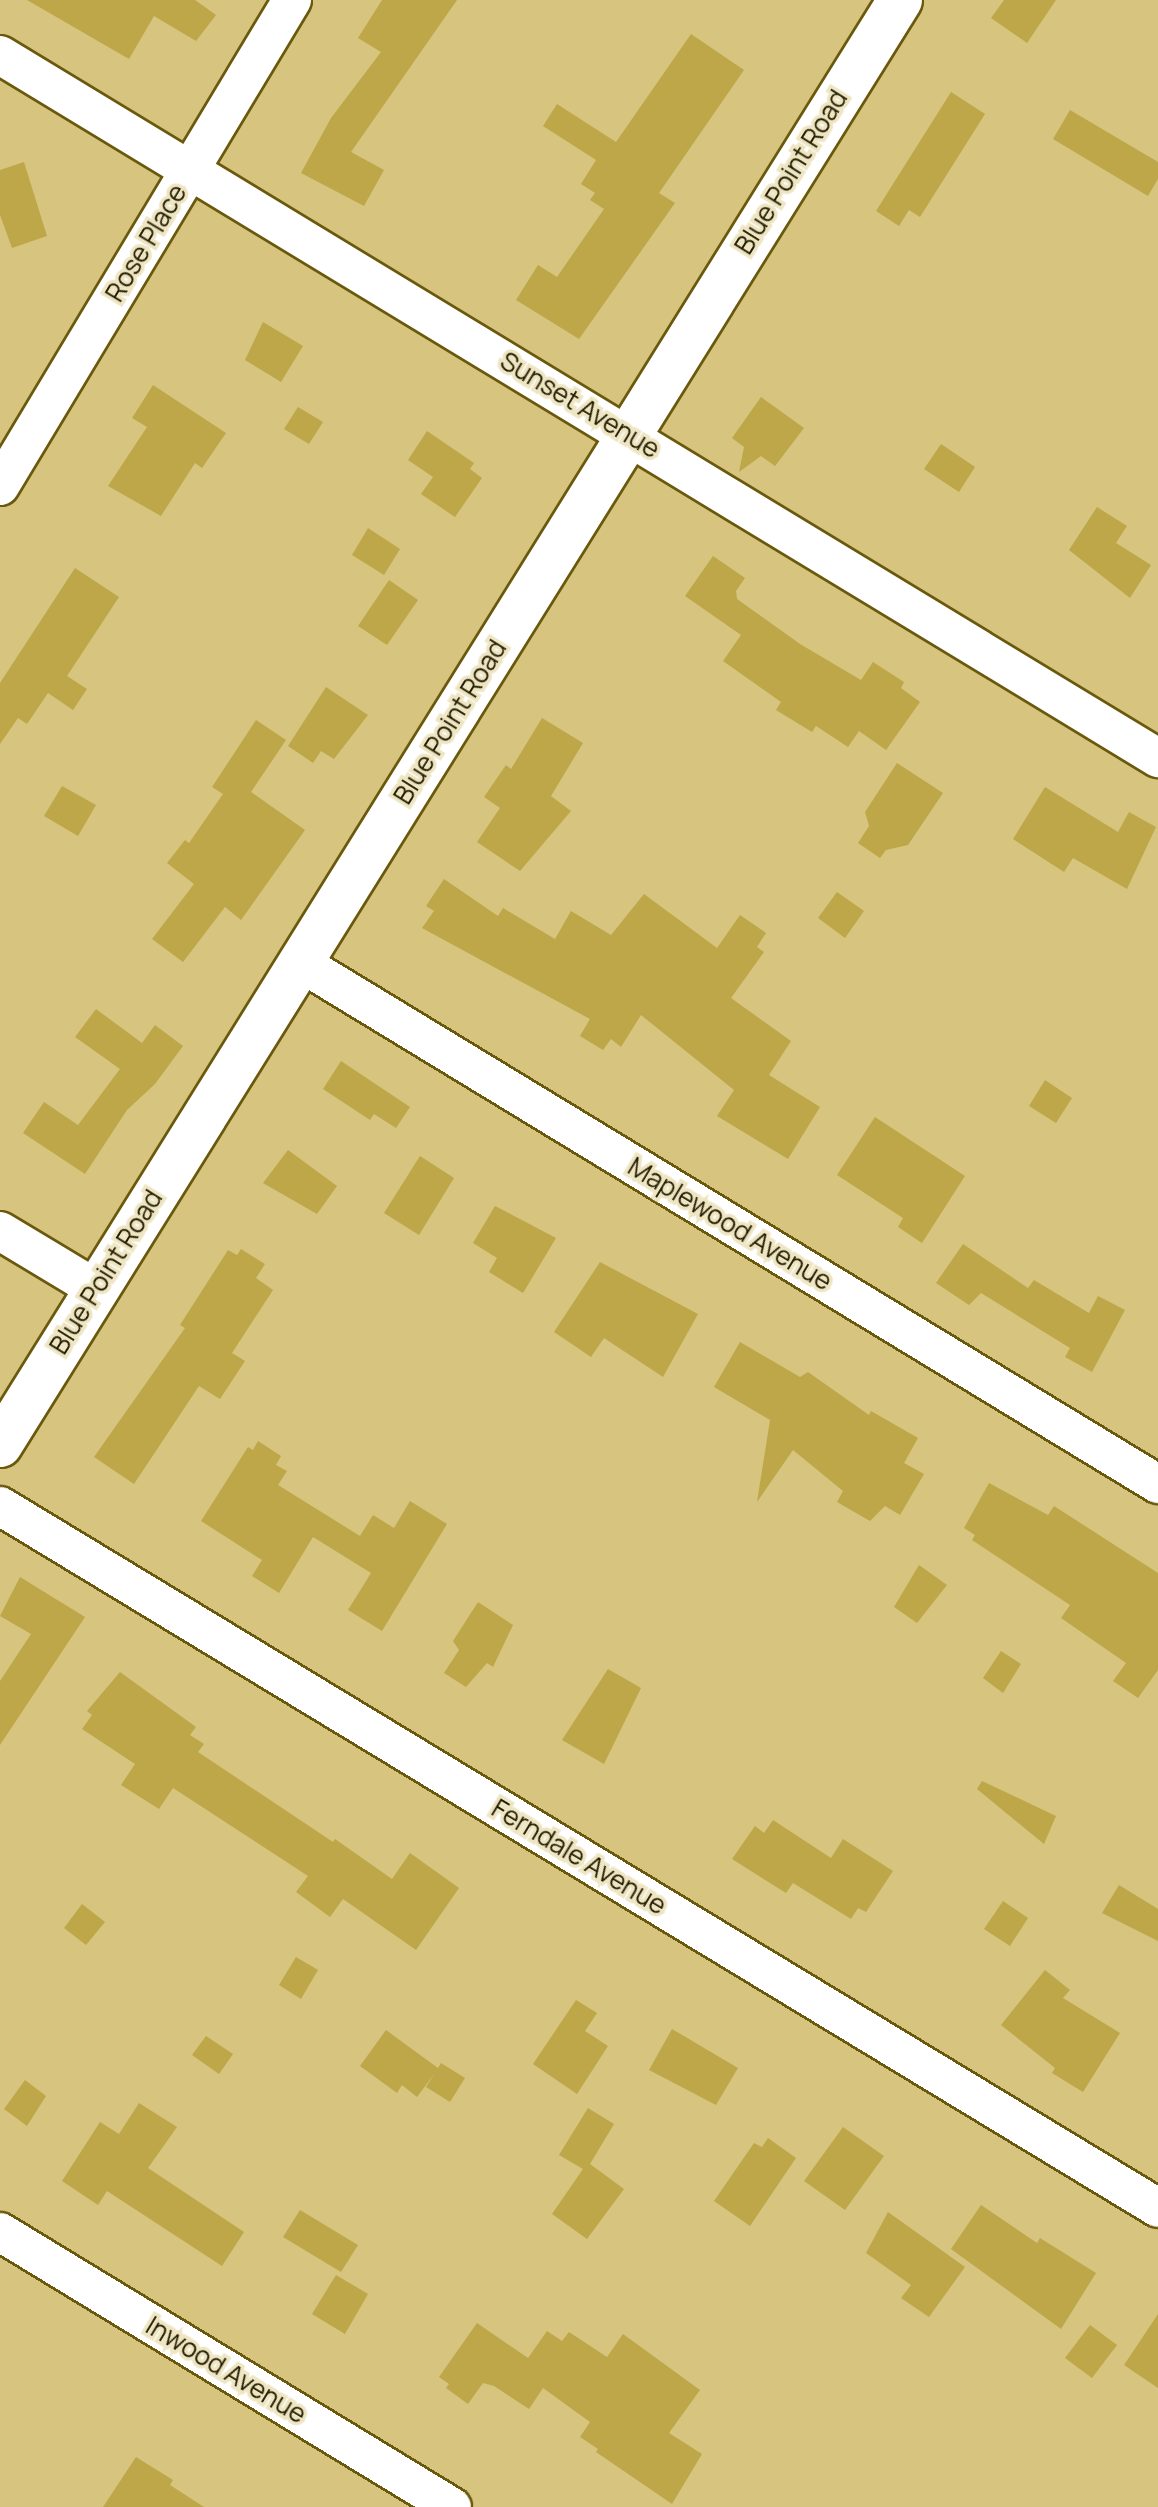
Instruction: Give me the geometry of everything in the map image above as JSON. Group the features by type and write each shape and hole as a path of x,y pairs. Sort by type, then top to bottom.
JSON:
{"street":[{"name":"Rose Place","path":"0,486 292,0"},
{"name":"Blue Point Road","path":"0,1445 900,0"},
{"name":"Sunset Avenue","path":"0,55 628,433 1158,758"},
{"name":"Maplewood Avenue","path":"301,963 1158,1484"},
{"path":"0,1231 95,1288"},
{"name":"Ferndale Avenue","path":"0,1506 1158,2208"},
{"name":"Inwood Avenue","path":"0,2232 452,2507"}],"building":[{"path":"27,0 195,0 216,15 196,41 154,16 129,59"},
{"path":"382,0 457,0 351,152 384,170 364,206 301,173 331,118 381,52 358,38"},
{"path":"1004,0 1056,0 1027,43 991,18"},
{"path":"691,34 744,70 659,193 675,203 579,339 516,300 538,265 557,277 604,209 590,200 595,193 581,184 596,160 543,126 557,104 616,142"},
{"path":"951,92 985,114 920,217 909,210 899,226 876,211"},
{"path":"1070,110 1158,162 1158,179 1148,196 1053,139"},
{"path":"24,162 47,236 12,248 0,215 0,170"},
{"path":"263,322 303,346 281,382 245,360"},
{"path":"153,385 226,433 202,468 195,463 161,516 108,486 147,427 132,418"},
{"path":"761,397 804,428 775,466 761,456 739,472 744,447 732,438"},
{"path":"298,407 323,422 309,444 284,429"},
{"path":"427,431 474,463 470,469 482,478 455,517 421,494 433,477 408,460"},
{"path":"941,444 975,467 959,492 924,469"},
{"path":"1097,507 1127,526 1116,543 1151,565 1130,598 1069,550"},
{"path":"368,528 400,549 384,575 352,555"},
{"path":"713,556 745,578 736,591 737,599 800,644 861,680 873,662 904,682 901,688 920,702 886,750 859,731 848,747 816,726 812,732 776,710 781,702 723,661 741,635 685,596"},
{"path":"75,568 119,597 67,676 87,689 73,710 48,693 27,724 18,718 0,744 0,683"},
{"path":"389,580 418,600 387,645 358,626"},
{"path":"326,687 368,715 334,759 321,751 313,763 288,746"},
{"path":"542,718 583,743 551,796 571,811 520,871 477,842 500,808 484,797 506,765 511,769"},
{"path":"256,720 286,740 251,792 305,830 241,920 225,907 183,962 152,939 194,884 167,863 185,840 189,843 223,794 212,787"},
{"path":"897,763 943,793 908,845 886,850 880,858 858,843 869,826 865,812"},
{"path":"62,786 96,805 78,836 44,816"},
{"path":"1045,787 1118,832 1129,812 1156,827 1127,889 1073,858 1064,872 1013,839"},
{"path":"444,879 498,916 503,908 555,939 571,911 611,935 644,894 717,948 740,915 766,933 757,947 764,952 731,998 791,1041 769,1075 820,1107 788,1159 717,1116 734,1090 641,1015 621,1047 611,1039 603,1050 580,1036 590,1019 422,928 434,911 426,906"},
{"path":"837,892 864,911 845,938 818,918"},
{"path":"96,1009 142,1043 155,1025 183,1046 155,1084 127,1110 85,1174 23,1133 44,1102 78,1125 120,1069 75,1037"},
{"path":"341,1061 410,1107 396,1128 374,1114 370,1120 323,1089"},
{"path":"1045,1080 1072,1098 1056,1123 1029,1106"},
{"path":"875,1117 965,1176 922,1243 898,1227 903,1218 837,1175"},
{"path":"288,1150 337,1186 317,1214 263,1183"},
{"path":"420,1156 454,1178 419,1235 384,1213"},
{"path":"495,1206 556,1238 523,1293 489,1272 497,1258 473,1243"},
{"path":"963,1244 1028,1288 1034,1280 1089,1313 1098,1296 1125,1310 1092,1372 1065,1357 1070,1348 981,1293 969,1305 936,1283"},
{"path":"241,1249 265,1264 256,1278 273,1290 232,1353 245,1361 220,1399 199,1386 134,1484 94,1457 185,1328 180,1325 228,1250 237,1255"},
{"path":"600,1262 698,1314 663,1377 604,1338 591,1357 554,1332"},
{"path":"740,1342 800,1377 808,1372 869,1415 871,1411 918,1438 904,1463 924,1474 900,1515 885,1506 870,1521 837,1502 843,1491 793,1450 757,1502 770,1420 714,1387"},
{"path":"258,1441 281,1456 276,1465 287,1471 278,1485 360,1536 373,1515 394,1528 410,1501 447,1524 382,1631 348,1610 371,1573 313,1537 279,1593 252,1576 262,1560 201,1521 248,1447 253,1450"},
{"path":"989,1483 1048,1515 1054,1506 1158,1573 1158,1670 1138,1698 1113,1681 1126,1663 1061,1618 1070,1605 972,1540 975,1535 964,1528"},
{"path":"919,1565 947,1585 917,1623 894,1607"},
{"path":"20,1577 85,1617 0,1745 0,1681 31,1634 0,1616"},
{"path":"478,1602 513,1625 493,1667 487,1663 466,1687 444,1673 459,1650 453,1641"},
{"path":"1001,1651 1021,1664 1003,1693 983,1678"},
{"path":"608,1669 641,1688 604,1764 562,1740"},
{"path":"120,1672 196,1727 190,1735 204,1744 198,1752 333,1842 335,1839 392,1879 410,1853 459,1888 416,1950 343,1899 330,1917 296,1892 308,1876 173,1788 159,1809 121,1785 135,1764 82,1729 92,1715 87,1711"},
{"path":"982,1781 1056,1816 1044,1844 977,1789"},
{"path":"773,1820 831,1858 843,1839 893,1871 866,1912 858,1908 851,1919 793,1883 786,1893 732,1859 755,1826 764,1833"},
{"path":"1119,1885 1158,1909 1158,1941 1102,1913"},
{"path":"1003,1901 1028,1918 1010,1946 984,1929"},
{"path":"82,1904 105,1922 86,1945 64,1928"},
{"path":"296,1957 318,1970 301,1999 279,1985"},
{"path":"1045,1970 1070,1990 1063,1998 1120,2033 1083,2092 1052,2073 1055,2068 1001,2025"},
{"path":"576,2000 597,2013 585,2031 608,2046 577,2094 533,2064"},
{"path":"672,2029 738,2068 716,2105 649,2070"},
{"path":"386,2030 438,2068 441,2063 465,2078 450,2102 426,2087 435,2073 417,2097 402,2085 397,2093 360,2066"},
{"path":"206,2036 233,2054 219,2074 192,2055"},
{"path":"25,2080 46,2096 27,2126 4,2109"},
{"path":"139,2103 177,2127 148,2168 244,2232 222,2266 107,2191 98,2205 62,2181 100,2122 119,2134"},
{"path":"588,2108 614,2124 590,2164 624,2189 587,2239 552,2214 583,2169 559,2155"},
{"path":"843,2127 884,2156 845,2210 804,2181"},
{"path":"768,2138 796,2158 750,2226 714,2201 754,2143 762,2147"},
{"path":"981,2205 1037,2243 1040,2238 1096,2273 1061,2329 951,2249"},
{"path":"300,2210 358,2245 341,2272 283,2237"},
{"path":"888,2212 965,2267 929,2317 901,2298 911,2285 866,2253"},
{"path":"336,2275 368,2294 345,2334 312,2314"},
{"path":"1158,2314 1158,2388 1124,2365"},
{"path":"477,2323 528,2358 547,2331 562,2341 569,2332 607,2357 623,2334 700,2390 669,2433 702,2454 672,2504 596,2452 598,2449 580,2437 590,2422 543,2388 529,2409 494,2386 483,2383 468,2404 446,2388 449,2384 439,2377"},
{"path":"1090,2325 1117,2345 1092,2378 1065,2358"},
{"path":"136,2457 173,2480 170,2485 204,2507 103,2507"}]}
